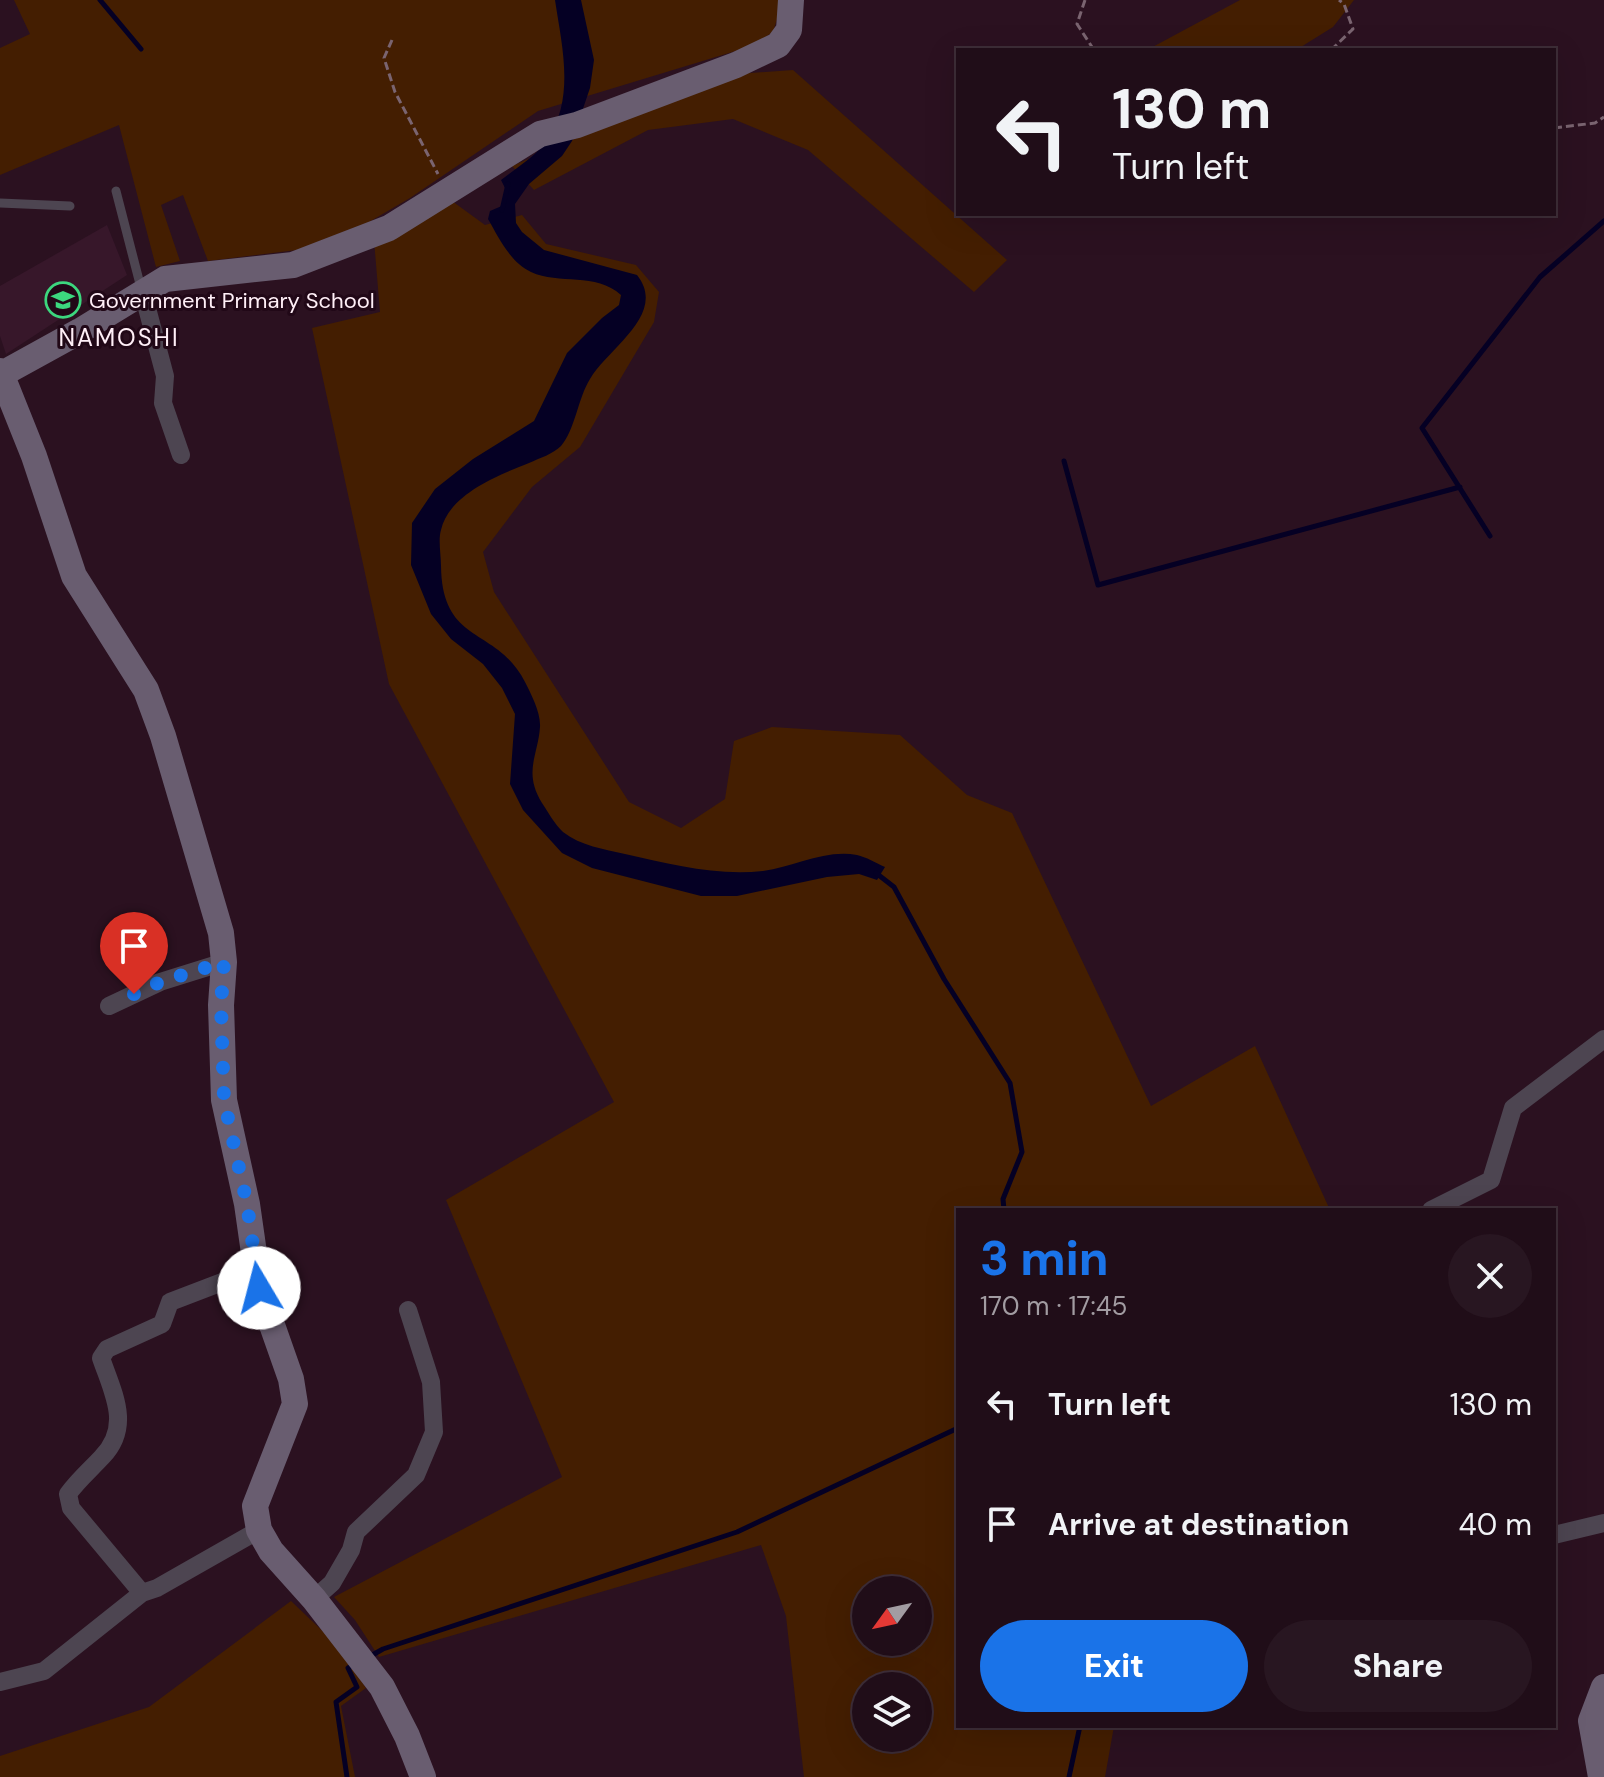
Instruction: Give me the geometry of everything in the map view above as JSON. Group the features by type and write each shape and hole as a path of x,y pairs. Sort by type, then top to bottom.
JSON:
{"street":[{"path":"423,1777 407,1736 382,1687 317,1603 271,1551 259,1530 255,1506 295,1404 291,1379 259,1288 247,1204 224,1100 221,1005 224,962 221,933 163,736 146,690 74,576 34,456 0,373 80,331 165,279 293,265 389,228 540,134 577,125 736,65 778,45 789,30 791,0"},
{"path":"143,293 165,376 163,403 181,455"},
{"path":"109,1006 160,982 224,962"},
{"path":"1435,1208 1491,1180 1513,1108 1604,1039"},
{"path":"142,1593 71,1508 68,1494 106,1454 117,1437 119,1411 101,1358 107,1349 162,1324 170,1302 256,1269"},
{"path":"317,1603 351,1550 356,1532 416,1475 434,1432 431,1382 408,1310"},
{"path":"1558,1534 1604,1523"},
{"path":"0,1682 44,1671 142,1593 157,1588 259,1530"},
{"path":"1601,1777 1591,1721 1604,1687"}],"lane":[{"path":"116,191 143,293"},
{"path":"0,203 70,206"}],"path":[{"path":"1085,0 1077,24 1093,48"},
{"path":"1333,48 1353,29 1344,4 1339,0"},
{"path":"392,40 384,58 395,92 447,192"},
{"path":"1556,128 1595,123 1604,117"}],"shaded area":[{"path":"14,0 783,0 773,32 752,46 538,111 410,198 369,222 297,250 208,261 183,195 161,205 180,261 156,267 119,125 0,175 0,48 30,34"},
{"path":"555,0 581,0 594,60 590,88 572,141 562,156 529,184 515,204 516,223 544,250 637,275 645,289 645,303 632,330 590,379 561,446 464,496 446,517 440,538 444,592 451,610 461,623 500,652 525,682 540,722 533,782 552,818 570,837 625,854 728,872 775,869 833,854 857,855 885,867 877,880 859,874 827,877 737,896 701,896 592,868 562,853 523,810 510,784 515,714 502,688 483,664 451,639 431,614 411,565 412,523 435,489 473,459 534,421 567,353 619,305 621,295 611,288 589,281 542,276 524,268 506,249 488,219 490,211 504,205 508,194 501,180 539,150 556,123 564,89 564,71"},
{"path":"1240,0 1354,0 1333,27 1299,48 1151,48"},
{"path":"793,70 1007,260 974,292 808,150 733,119 648,130 534,190 512,166 723,75"},
{"path":"452,201 485,225 522,215 546,244 636,265 659,292 654,322 580,447 532,487 483,552 494,592 629,802 681,828 725,799 734,741 772,727 900,735 967,795 1012,813 1151,1106 1255,1046 1329,1208 956,1208 956,1728 1114,1728 1105,1777 804,1777 786,1616 761,1545 379,1657 355,1620 334,1597 562,1477 446,1200 614,1102 389,684 312,328 380,312 374,240"},
{"name":"Government Primary School","path":"107,225 127,275 6,354 0,336 0,286"},
{"path":"291,1601 336,1644 366,1688 341,1706 355,1777 0,1777 0,1756 149,1707"}],"waterway":[{"path":"100,0 141,49"},
{"path":"502,210 508,184"},
{"path":"1490,536 1422,428 1540,277 1604,221"},
{"path":"1064,461 1098,585 1460,487"},
{"path":"876,873 894,887 944,979 1010,1083 1022,1152 1003,1199 1004,1208"},
{"path":"367,1658 383,1649 737,1532 956,1429"},
{"path":"347,1777 336,1702 357,1687 348,1668 355,1664"},
{"path":"1069,1777 1080,1728"}],"place":[{"name":"Government Primary School","path":"63,300"}],"district":[{"name":"NAMOSHI","path":"119,338"}],"route":[{"path":"134,994 160,982 224,962 221,1005 224,1100 247,1204 259,1288"}]}
